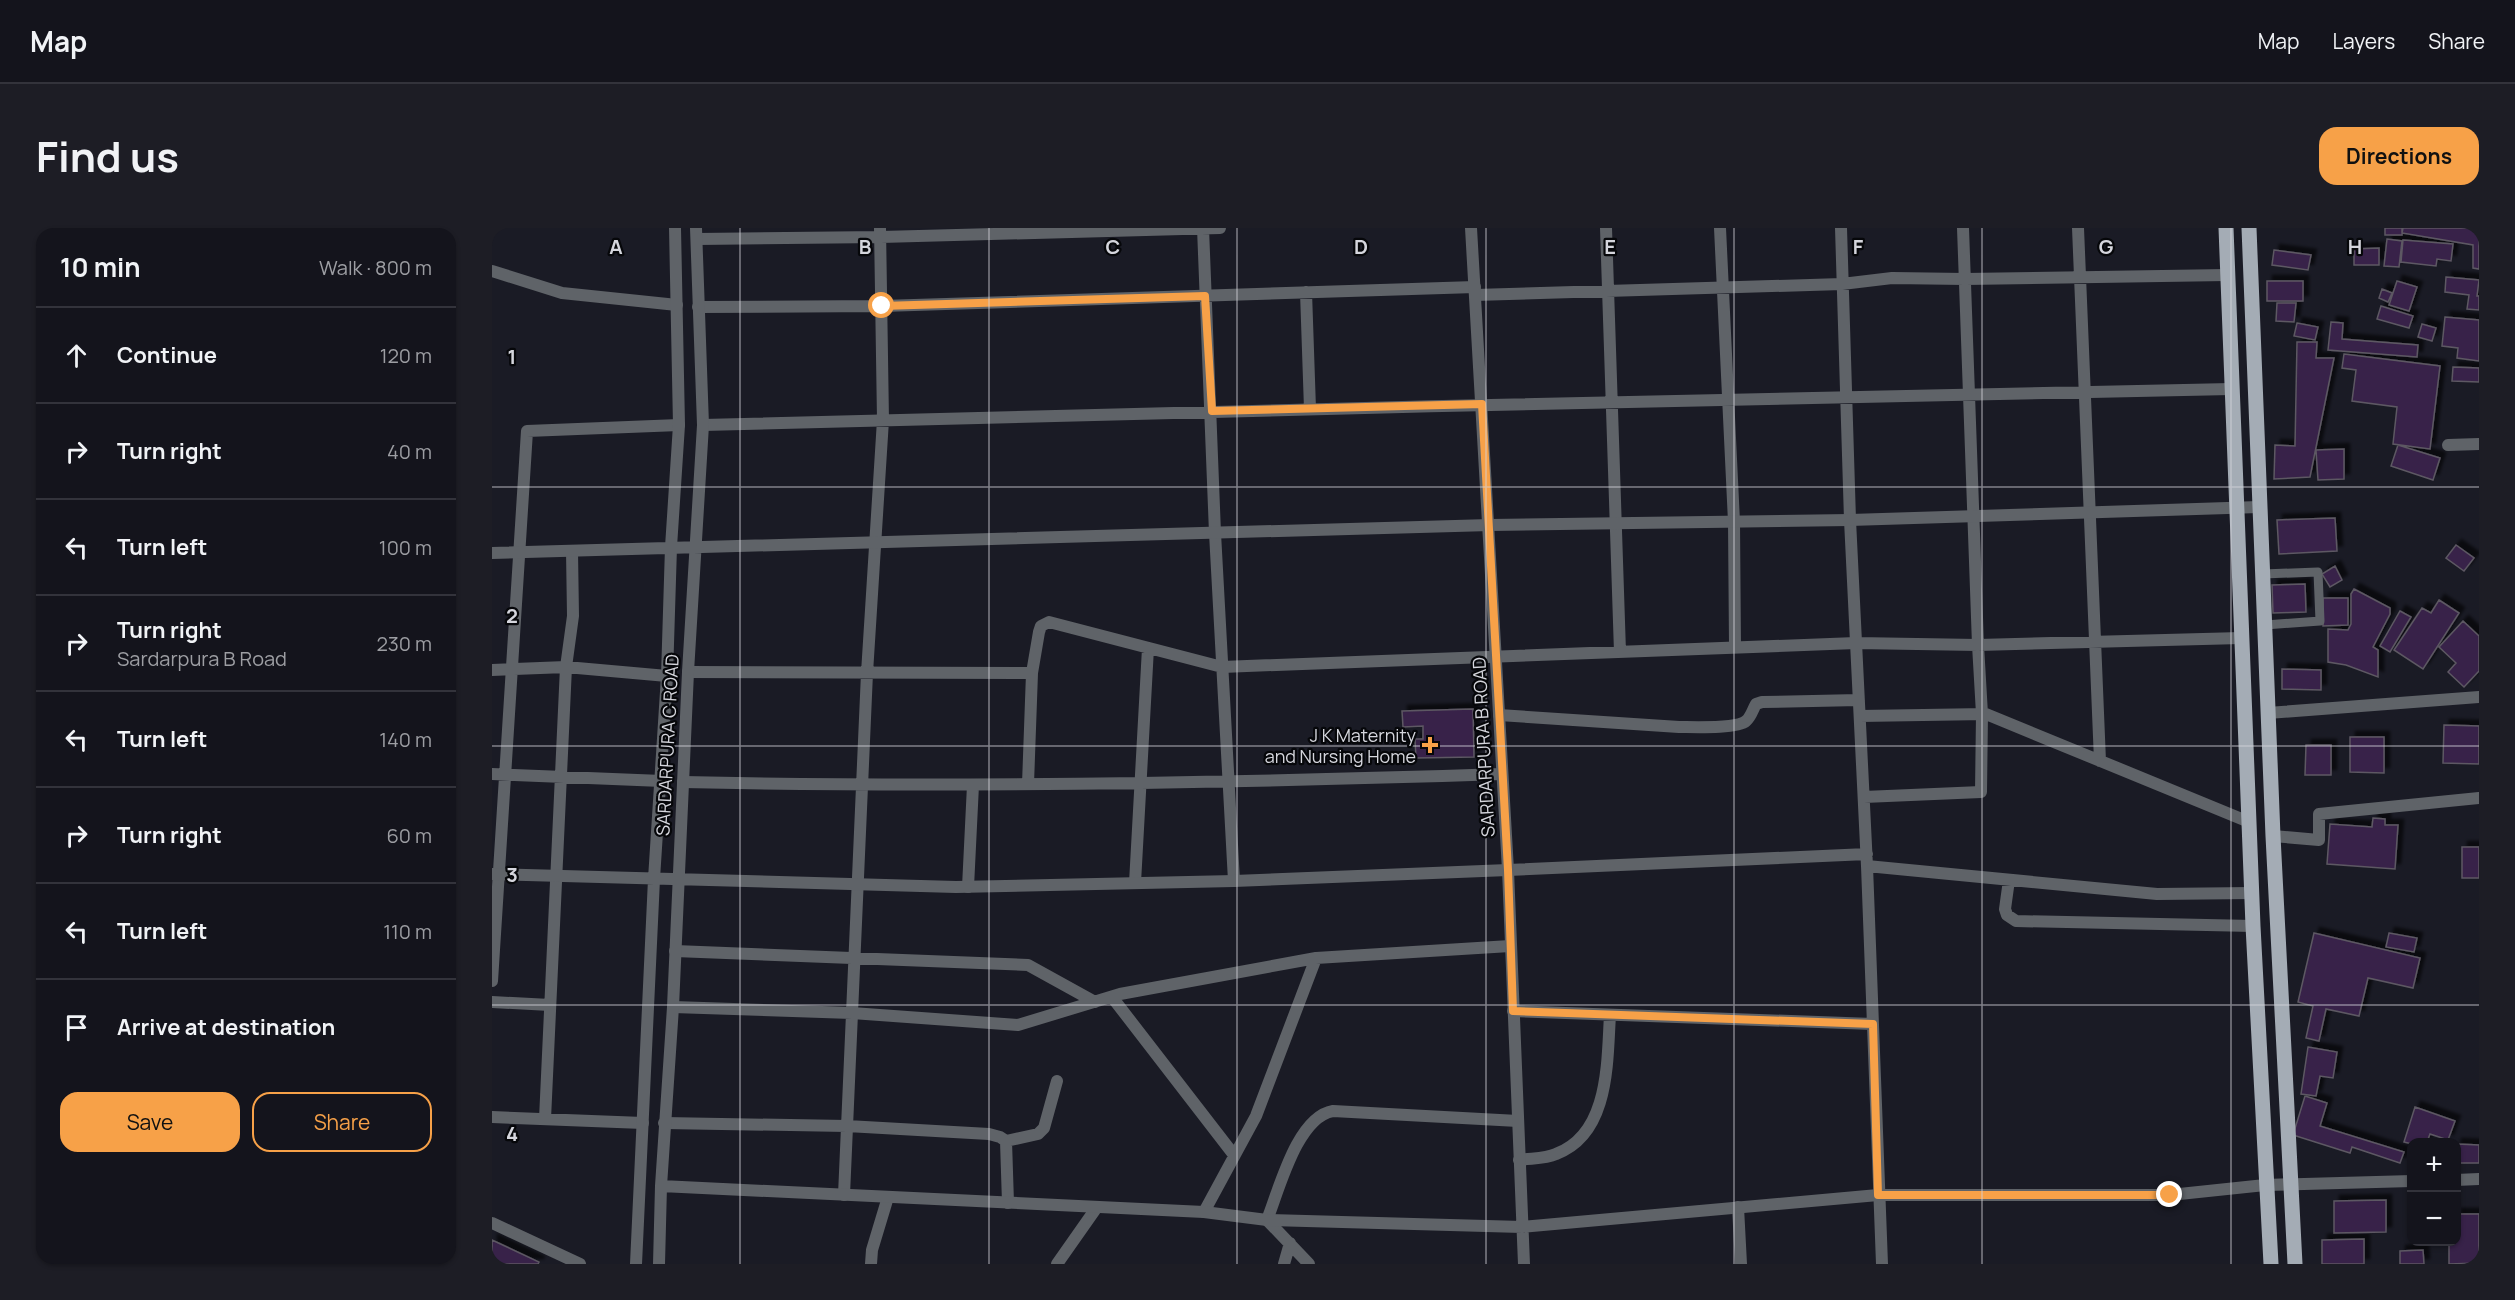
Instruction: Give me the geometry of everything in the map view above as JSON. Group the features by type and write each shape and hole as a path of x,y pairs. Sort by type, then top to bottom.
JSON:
{"main road":[{"path":"2226,228 2253,926 2271,1264"},
{"path":"2249,228 2273,836 2289,1185 2295,1264"}],"street":[{"name":"SARDARPURA C ROAD","path":"636,1264 679,425 675,228"},
{"path":"1203,228 1215,533 1234,881"},
{"path":"696,233 1220,228"},
{"name":"SARDARPURA B ROAD","path":"1471,228 1490,525 1508,870 1524,1264"},
{"path":"1606,228 1620,652"},
{"path":"1720,228 1734,522 1735,647"},
{"path":"1841,228 1850,520 1867,860 1882,1264"},
{"path":"1864,796 1982,792 1982,714 1963,228"},
{"path":"2078,228 2100,761"},
{"name":"SARDARPURA C ROAD","path":"658,1264 703,425 696,233"},
{"path":"844,1195 867,673 883,420 881,233"},
{"path":"492,272 562,293 677,305"},
{"path":"698,307 882,306 1306,292 1608,290 1842,284 1892,278 2227,275"},
{"path":"1306,292 1310,408"},
{"path":"703,425 1310,408 2231,389"},
{"path":"492,981 498,774 511,670 527,431 679,425"},
{"path":"2448,445 2479,444"},
{"path":"492,553 1490,525 2090,514 2259,507"},
{"path":"545,1119 567,667 573,616 572,551"},
{"path":"1028,784 1032,673 1041,626 1049,622 1222,667 1856,643 1978,645 2241,638"},
{"path":"1135,883 1148,648"},
{"path":"492,670 567,667 667,676"},
{"path":"688,672 1032,673"},
{"path":"2268,713 2479,697"},
{"path":"1499,715 1703,727 1744,723 1756,704 1762,702 1859,700"},
{"path":"1860,716 1982,714 2249,822"},
{"path":"498,774 662,781"},
{"path":"683,782 862,786 1228,783 1502,774"},
{"path":"968,887 973,785"},
{"path":"2273,836 2319,840 2319,814 2479,798"},
{"path":"495,874 968,887 1234,881 1508,870 1867,860 2009,880 2157,894 2252,893"},
{"path":"2009,880 2005,909 2007,915 2016,921 2253,926"},
{"path":"673,1007 852,1013 1018,1025 1112,997 1316,958 1510,946"},
{"path":"675,951 1028,965 1095,1002"},
{"path":"1204,1212 1256,1116 1316,958"},
{"path":"1112,997 1234,1155"},
{"path":"492,1002 550,1005"},
{"path":"1513,1011 1873,1024"},
{"path":"1519,1160 1555,1155 1569,1147 1588,1125 1604,1087 1610,1014"},
{"path":"1006,1142 1038,1134 1044,1128 1057,1081"},
{"path":"1267,1220 1306,1128 1325,1112 1518,1121"},
{"path":"492,1117 643,1123"},
{"path":"664,1123 847,1126 989,1134 1000,1137 1006,1142 1008,1203"},
{"path":"2461,1180 2479,1179"},
{"path":"661,1186 1204,1212 1267,1220 1522,1227 1878,1195 2170,1195 2265,1185 2407,1181"},
{"path":"871,1264 872,1250 888,1197"},
{"path":"1057,1264 1097,1207"},
{"path":"1738,1207 1741,1264"},
{"path":"1267,1220 1308,1264"},
{"path":"492,1223 580,1264"},
{"path":"1284,1264 1290,1243"}],"lane":[{"path":"2263,574 2318,572 2320,621 2265,625"}],"building":[{"path":"2385,228 2402,228 2402,235 2385,235"},
{"path":"2403,228 2479,228 2479,269 2473,268 2473,245 2402,233"},
{"path":"2387,239 2402,241 2399,267 2384,266"},
{"path":"2403,240 2453,244 2451,261 2437,259 2436,266 2401,262"},
{"path":"2379,248 2379,265 2354,265 2354,249"},
{"path":"2274,250 2311,255 2308,270 2272,265"},
{"path":"2446,277 2479,280 2477,296 2479,296 2479,310 2467,309 2469,295 2445,292"},
{"path":"2267,281 2303,281 2303,301 2267,301"},
{"path":"2397,281 2417,287 2409,311 2389,305"},
{"path":"2382,289 2392,293 2388,302 2379,298"},
{"path":"2277,303 2296,303 2294,322 2276,321"},
{"path":"2381,306 2413,316 2409,328 2377,319"},
{"path":"2445,317 2479,320 2479,361 2457,358 2458,348 2442,346"},
{"path":"2331,322 2343,323 2342,339 2418,345 2417,357 2328,350"},
{"path":"2297,323 2318,327 2315,340 2294,336"},
{"path":"2422,324 2436,328 2432,341 2418,337"},
{"path":"2297,342 2317,342 2316,358 2334,358 2310,477 2274,479 2275,445 2295,446"},
{"path":"2344,354 2440,366 2430,449 2393,444 2397,407 2352,401 2356,370 2342,368"},
{"path":"2453,367 2479,368 2479,382 2452,381"},
{"path":"2398,445 2440,458 2433,480 2391,466"},
{"path":"2344,449 2344,479 2318,480 2316,450"},
{"path":"2335,518 2337,551 2279,554 2277,520"},
{"path":"2456,545 2474,558 2464,571 2446,558"},
{"path":"2335,566 2342,580 2330,587 2322,574"},
{"path":"2305,584 2306,612 2273,613 2272,585"},
{"path":"2354,589 2390,608 2390,614 2373,647 2378,650 2378,677 2346,665 2328,662 2328,629 2348,630 2351,624 2351,594"},
{"path":"2323,598 2348,598 2348,625 2323,626"},
{"path":"2439,600 2459,613 2423,669 2394,650 2422,608 2431,613"},
{"path":"2400,611 2411,617 2390,652 2380,646"},
{"path":"2463,621 2479,636 2479,671 2464,687 2448,672 2456,663 2439,647"},
{"path":"2282,669 2321,670 2321,690 2282,689"},
{"path":"1473,709 1474,757 1416,758 1415,739 1423,739 1423,726 1403,727 1402,711"},
{"path":"2444,725 2479,726 2479,764 2443,763"},
{"path":"2350,737 2384,737 2384,773 2350,772"},
{"path":"2306,745 2331,745 2331,775 2305,775"},
{"path":"2373,818 2385,819 2385,825 2398,825 2395,869 2327,864 2330,824 2372,827"},
{"path":"2462,847 2479,847 2479,878 2462,878"},
{"path":"2314,933 2420,958 2413,988 2368,978 2359,1016 2326,1009 2319,1041 2306,1038 2313,1006 2298,1002"},
{"path":"2389,933 2417,938 2414,952 2386,947"},
{"path":"2308,1047 2337,1052 2333,1078 2320,1076 2316,1096 2301,1094"},
{"path":"2305,1096 2327,1103 2320,1126 2404,1152 2400,1163 2352,1147 2350,1153 2293,1135"},
{"path":"2415,1107 2455,1121 2449,1138 2430,1134 2428,1138 2407,1138 2407,1143 2404,1142"},
{"path":"2461,1144 2479,1145 2479,1163 2461,1163"},
{"path":"2386,1200 2386,1232 2334,1233 2334,1201"},
{"path":"2461,1214 2479,1214 2479,1263 2449,1264 2449,1246 2461,1246"},
{"path":"2364,1239 2364,1264 2322,1264 2322,1240"},
{"path":"492,1240 539,1262 538,1264 492,1264"},
{"path":"2423,1250 2424,1264 2400,1264 2400,1251"}],"place":[{"name":"J K Maternity and Nursing Home","path":"1430,745"}],"route":[{"path":"882,306 1205,296 1212,411 1482,404 1508,870 1513,1011 1873,1024 1878,1195 2170,1195"}]}
